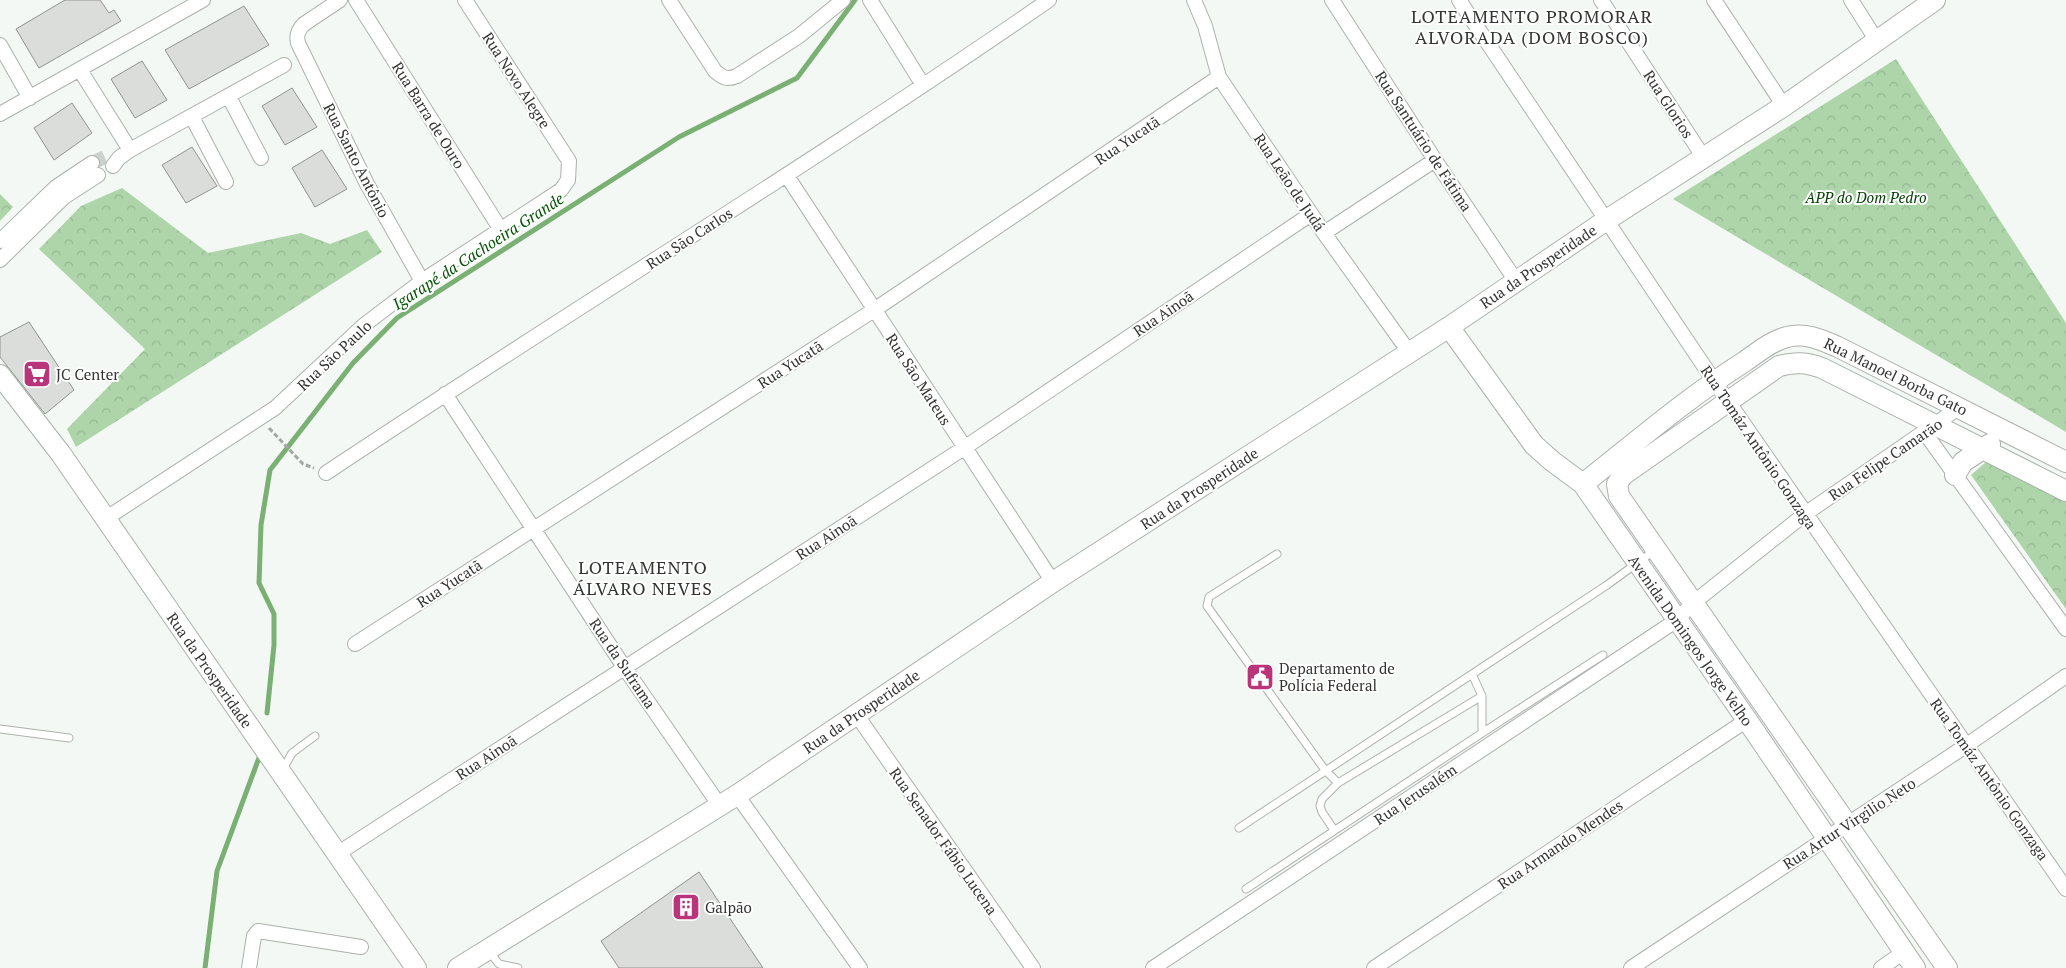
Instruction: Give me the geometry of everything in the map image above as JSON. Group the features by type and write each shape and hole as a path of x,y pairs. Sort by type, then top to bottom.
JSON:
{"street":[{"name":"Rua Santo Antônio","path":"340,0 304,24 299,29 297,37 367,184 422,281"},
{"name":"Rua Barra de Ouro","path":"356,0 501,230"},
{"name":"Rua Novo Alegre","path":"465,0 569,161"},
{"path":"669,0 715,71 724,78 737,76 799,36 842,0"},
{"path":"870,0 923,85"},
{"name":"Rua Leão de Judá","path":"1195,0 1219,77 1324,233 1409,352"},
{"name":"Rua Santuário de Fátima","path":"1332,0 1516,281"},
{"name":"Rua Tomáz Antônio Gonzaga","path":"1459,0 1605,221 1714,381 2066,888"},
{"name":"Rua Glorios","path":"1600,0 1704,158"},
{"path":"1714,0 1784,106"},
{"path":"1851,0 1877,41"},
{"name":"Rua da Prosperidade","path":"458,968 495,961 737,794 1053,582 1449,327 1605,221 1784,106 1935,0"},
{"path":"0,114 200,1"},
{"name":"Rua São Carlos","path":"326,473 445,394 787,176 1042,2"},
{"path":"0,45 30,98"},
{"path":"80,70 117,157 284,65"},
{"name":"Rua Yucatã","path":"355,644 874,310 1219,77"},
{"path":"229,97 261,158"},
{"path":"192,117 226,182"},
{"path":"1324,233 1435,160"},
{"name":"Rua São Paulo","path":"105,519 275,408 364,325 422,281 561,190 568,180 569,161"},
{"path":"0,241 60,192 95,169"},
{"name":"Rua São Mateus","path":"787,176 1053,582"},
{"path":"0,260 60,192"},
{"name":"Rua Ainoã","path":"337,854 964,448 1311,214"},
{"name":"Avenida Domingos Jorge Velho","path":"1449,327 1529,438 1552,462 1583,484 1747,720 1910,960"},
{"name":"Rua Manoel Borba Gato","path":"1583,484 1714,381 1773,343 1787,337 1802,336 1820,338 2066,462"},
{"name":"Rua Manoel Borba Gato","path":"1617,484 1624,475 1779,366 1806,362 1822,368 1930,430 1981,449 2066,491"},
{"name":"Rua da Prosperidade","path":"0,376 61,454 416,968"},
{"name":"Rua da Suframa","path":"445,394 624,667 720,806"},
{"name":"Rua Felipe Camarão","path":"1692,603 1805,514 1930,430 1960,407"},
{"path":"1930,430 1955,475 2066,629"},
{"path":"1955,475 1963,462 1981,449 2012,434"},
{"name":"Avenida Domingos Jorge Velho","path":"1617,484 1619,496 1655,550 1946,968"},
{"name":"Rua Jerusalém","path":"1153,968 1677,620 1692,603"},
{"name":"Rua Artur Virgilio Neto","path":"1631,968 1848,825 2066,676"},
{"name":"Rua Senador Fábio Lucena","path":"856,714 1033,968"},
{"name":"Rua Armando Mendes","path":"1374,968 1747,720"},
{"path":"737,794 860,968"},
{"path":"249,968 254,936 258,932 361,947"},
{"path":"1881,968 1910,960"}],"lane":[{"path":"1238,828 1472,674 1655,550"},
{"path":"1277,554 1209,597 1206,606 1325,770 1338,783"},
{"path":"1246,889 1603,655"},
{"path":"1472,674 1482,696 1482,733"},
{"path":"1334,830 1320,806 1322,799 1338,783 1482,696"},
{"path":"0,729 69,738"},
{"path":"278,770 292,753 315,736"},
{"path":"495,961 518,968"}],"path":[{"path":"279,438 303,464"}],"green space":[{"name":"APP do Dom Pedro","path":"1896,59 2066,323 2066,432 1673,199"},
{"path":"122,188 208,253 301,233 330,244 367,230 382,252 76,447 67,429 145,349 39,249 81,206"},
{"path":"0,194 13,207 0,221"},
{"path":"1993,456 2066,493 2066,609 1971,475"}],"building":[{"path":"65,0 100,0 109,13 114,10 121,21 39,68 16,29"},
{"path":"244,6 269,45 189,89 165,50"},
{"path":"142,61 167,100 135,118 111,79"},
{"path":"292,88 317,127 285,145 262,106"},
{"path":"72,103 92,133 54,160 34,128"},
{"path":"192,147 217,186 186,203 162,165"},
{"path":"322,150 347,189 315,207 292,168"},
{"name":"JC Center","path":"29,322 74,390 45,414 0,357 0,337"},
{"name":"Galpão","path":"699,872 763,968 619,968 601,941"}],"waterway":[{"name":"Igarapé da Cachoeira Grande","path":"267,713 274,645 274,614 259,583 261,525 270,470 353,363 397,318 679,137 797,78 855,0"},
{"name":"Igarapé da Cachoeira Grande","path":"205,968 217,871 260,755"}],"tunnel":[{"path":"92,163 107,156"}],"place":[{"name":"JC Center","path":"37,374"},
{"name":"Departamento de Polícia Federal","path":"1260,677"},
{"name":"Galpão","path":"686,907"}],"district":[{"name":"LOTEAMENTO PROMORAR ALVORADA (DOM BOSCO)","path":"1532,26"},
{"name":"LOTEAMENTO ÁLVARO NEVES","path":"643,577"}]}
